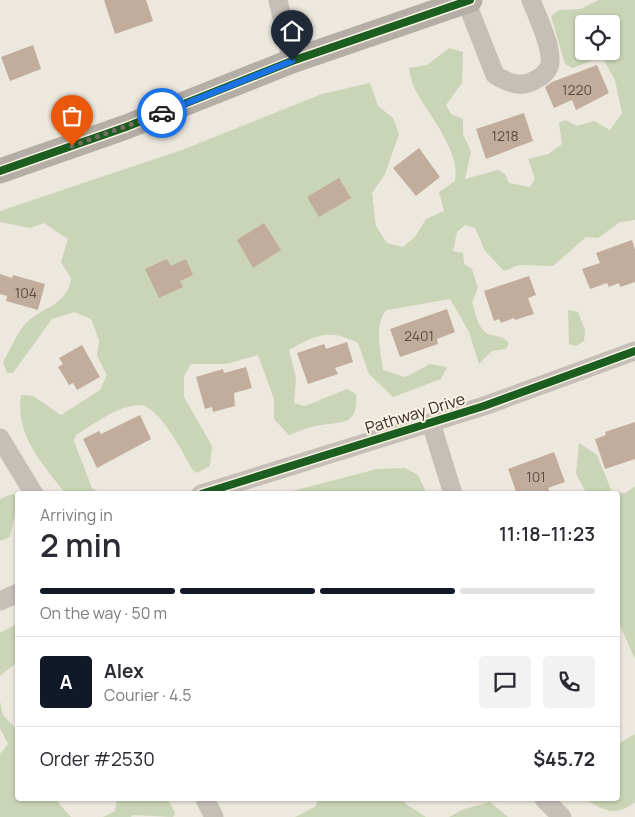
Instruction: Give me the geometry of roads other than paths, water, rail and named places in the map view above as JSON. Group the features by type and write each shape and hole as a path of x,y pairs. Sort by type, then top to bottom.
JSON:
{"main road":[{"path":"0,172 126,127 292,61 468,1"}],"street":[{"path":"278,0 292,61"},
{"path":"468,1 495,75 506,82 519,85 531,83 544,75 550,66 550,51 531,0"},
{"name":"Pathway Drive","path":"210,491 431,422 635,351"},
{"path":"431,422 452,491"},
{"path":"0,438 32,491"},
{"path":"0,601 15,594"},
{"path":"206,801 214,817"},
{"path":"546,801 562,817"}]}
